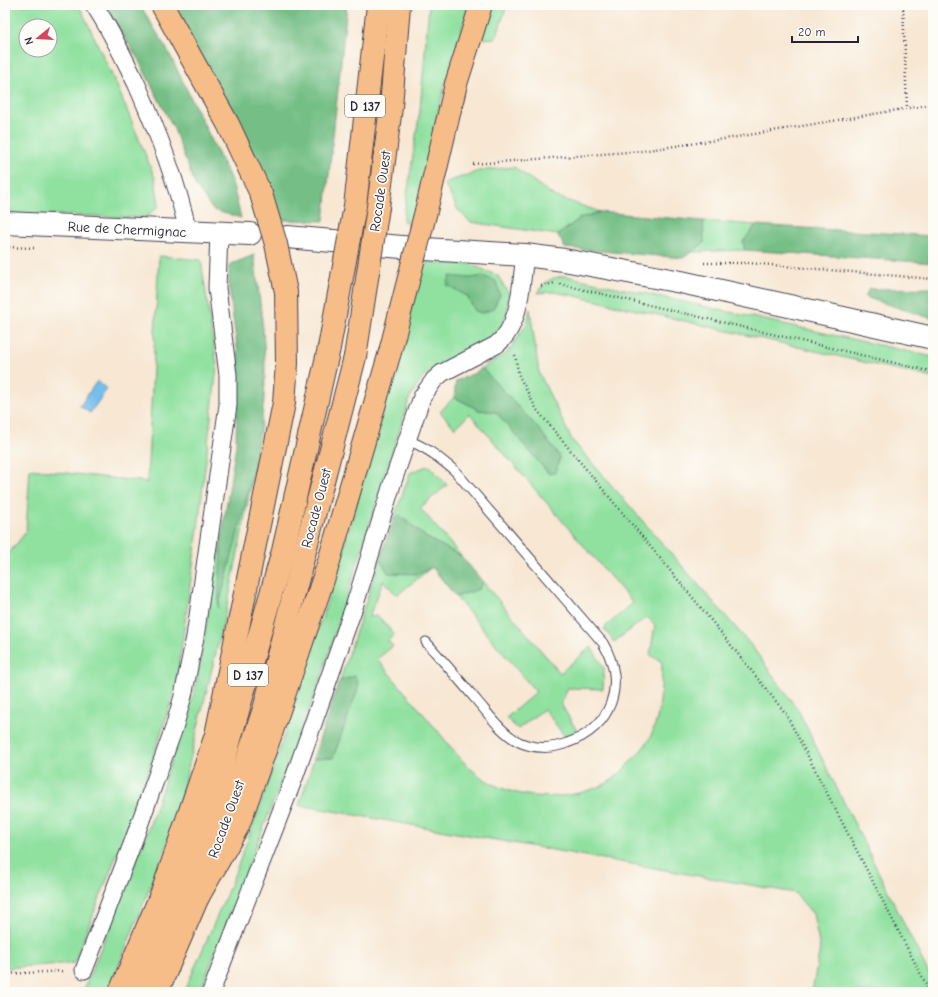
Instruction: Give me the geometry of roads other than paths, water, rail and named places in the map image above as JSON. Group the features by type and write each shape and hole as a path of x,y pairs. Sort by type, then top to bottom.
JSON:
{"main road":[{"path":"120,992 163,890 216,735 284,403 287,363 286,292 276,244 261,194 228,124 162,5"},
{"name":"Rocade Ouest","path":"134,992 176,898 220,775 283,551 329,348 355,206 378,5"},
{"name":"Rocade Ouest","path":"157,992 198,896 233,802 265,706 355,357 378,207 391,107 399,5"},
{"path":"198,896 238,826 327,568 390,352 426,211 456,84 481,5"}],"street":[{"path":"94,5 122,53 152,120 164,150 181,202 188,232"},
{"name":"Rue de Chermignac","path":"5,222 250,234"},
{"path":"84,970 171,735 191,665 228,405 228,375 217,288 219,232"},
{"path":"287,238 526,255 564,260 681,282 933,338"},
{"path":"212,992 294,778 355,604 422,397 434,380 455,365 496,345 503,340 510,331 515,319 526,255"}],"lane":[{"path":"408,440 434,453 455,471 603,643 610,656 614,672 610,704 602,722 588,734 575,741 548,748 520,742 501,728 426,642"}],"water":[{"path":"97,381 107,389 90,413 80,406"}]}
